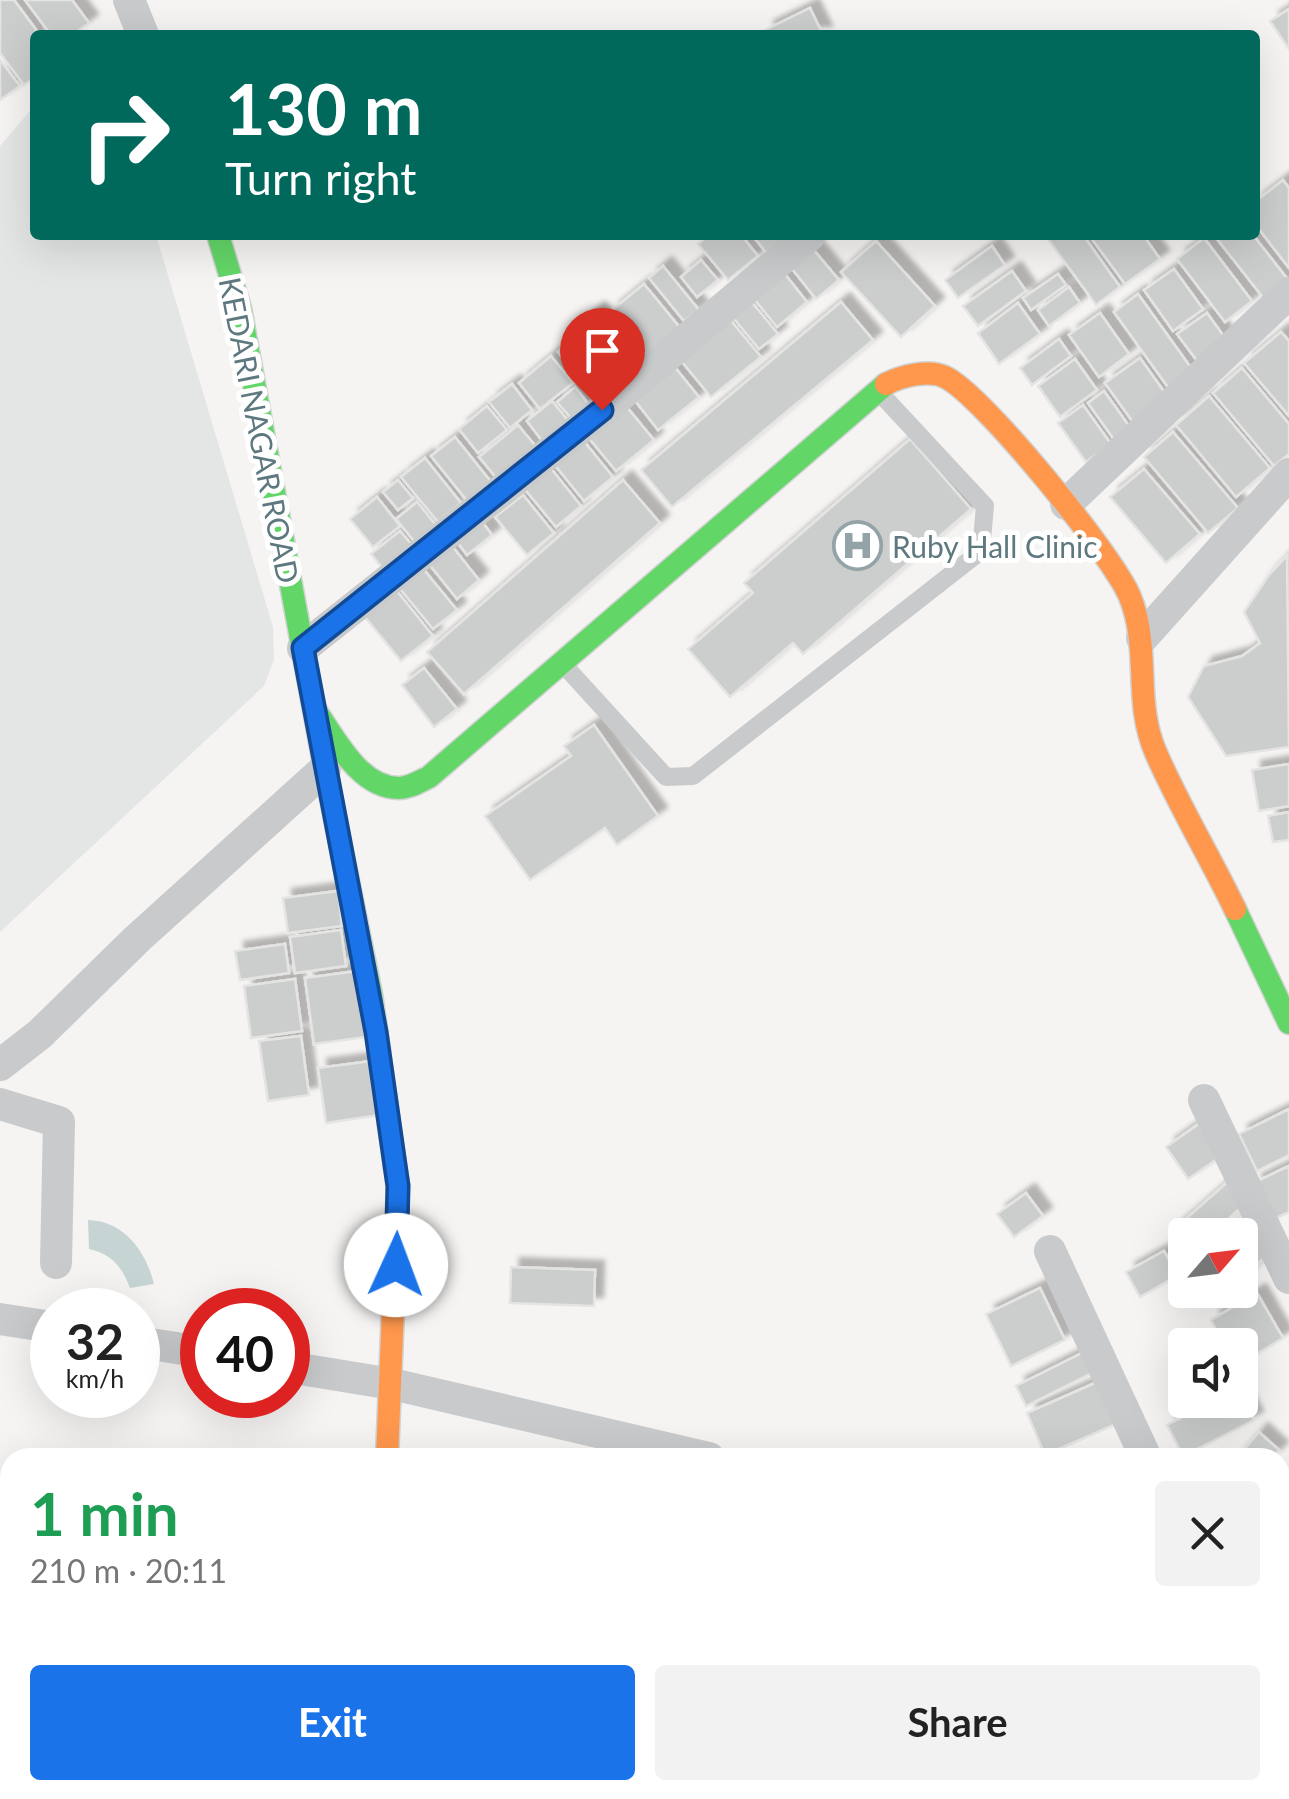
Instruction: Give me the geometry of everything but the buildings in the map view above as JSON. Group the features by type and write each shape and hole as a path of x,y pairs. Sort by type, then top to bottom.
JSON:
{"street":[{"path":"129,0 141,30"},
{"name":"KEDARI NAGAR ROAD","path":"220,240 240,308 370,994 398,1186 388,1448"},
{"path":"303,648 602,410 804,240"},
{"path":"1066,504 1289,293"},
{"path":"315,710 358,767 380,784 404,789 428,777 878,391 891,381 916,374 944,376 992,417 1066,504 1129,594 1142,638 1141,708 1155,752 1289,1023"},
{"path":"1142,638 1288,473"},
{"path":"0,1065 40,1034 137,939 325,769"},
{"path":"1204,1100 1289,1278"},
{"path":"0,1104 59,1122 56,1263"},
{"path":"1050,1251 1141,1448"},
{"path":"0,1320 30,1324"},
{"path":"310,1370 392,1384 607,1446"}],"lane":[{"path":"562,663 666,777 692,776 981,551 985,506 878,391"}],"shaded area":[{"path":"30,111 30,240 157,240 273,627 274,659 264,686 0,932 0,146"},
{"path":"88,1220 112,1226 132,1240 154,1284 130,1288 115,1263 89,1249"}],"traffic: fast":[{"path":"220,240 240,308 371,994 395,1167"},
{"path":"315,710 349,759 372,780 399,788 429,777 886,384"},
{"path":"1235,909 1289,1023"}],"traffic: slow":[{"path":"886,384 907,376 931,374 945,377 963,390 1016,444 1100,548 1130,597 1136,616 1145,714 1156,753 1235,909"},
{"path":"387,1448 398,1185 395,1167"}],"place":[{"name":"Ruby Hall Clinic","path":"857,546"}],"route":[{"path":"396,1265 398,1186 376,1032 303,648 602,410"}]}
